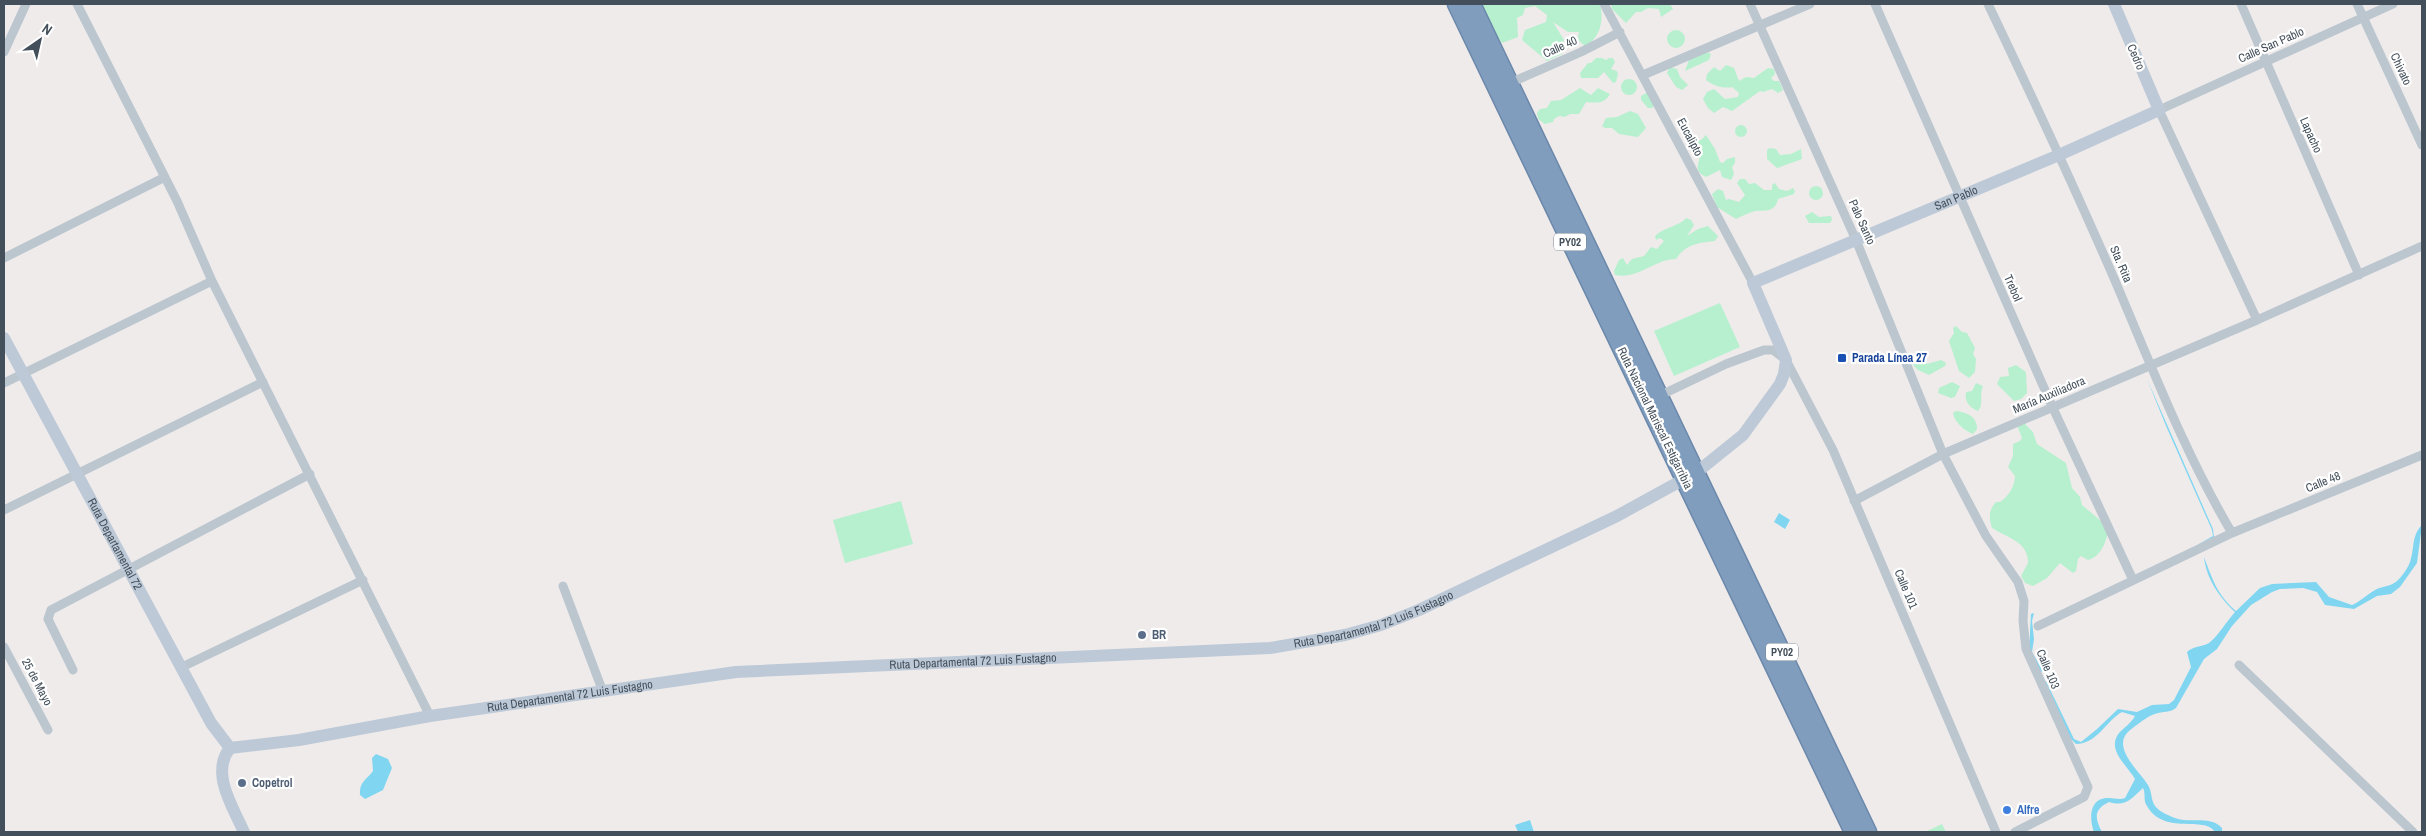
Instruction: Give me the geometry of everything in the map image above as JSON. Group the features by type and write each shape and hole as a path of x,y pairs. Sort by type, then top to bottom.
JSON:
{"highway":[{"name":"Ruta Nacional Mariscal Estigarribia","path":"1456,4 1868,832"},
{"name":"Ruta Nacional Mariscal Estigarribia","path":"1472,4 1659,396 1691,476 1853,832"}],"main road":[{"name":"Cedro","path":"2114,4 2159,110"},
{"name":"San Pablo","path":"1752,283 2059,155 2159,110"},
{"path":"1752,283 1786,360"},
{"name":"Ruta Departamental 72","path":"4,338 211,723 230,748"},
{"name":"Ruta Departamental 72 Luis Fustagno","path":"230,748 299,740 430,716 736,672 1261,648 1345,635 1403,616 1478,584 1617,516 1691,476 1743,435 1780,384 1786,360"},
{"path":"230,748 223,760 221,769 224,786 244,832"}],"street":[{"path":"4,52 26,4"},
{"path":"77,4 165,177 212,281 430,716"},
{"name":"Eucalipto","path":"1604,4 1643,74 1752,283"},
{"name":"Palo Santo","path":"1750,4 1856,240 1943,454"},
{"path":"1643,74 1810,4"},
{"name":"Trebol","path":"1875,4 2052,406 2133,580"},
{"name":"Sta. Rita","path":"1988,4 2059,155 2213,500 2232,533"},
{"name":"Lapacho","path":"2241,4 2359,275"},
{"name":"Chivato","path":"2357,4 2422,145"},
{"name":"Calle San Pablo","path":"2159,110 2393,4"},
{"name":"Calle 40","path":"1510,83 1581,52 1620,32"},
{"path":"2159,110 2257,320"},
{"path":"4,258 165,177"},
{"name":"María Auxiliadora","path":"1854,501 1943,454 2052,406 2152,367 2422,246"},
{"path":"4,383 212,281"},
{"path":"1659,396 1726,364 1764,350 1772,350 1786,360"},
{"name":"Calle 101","path":"1786,360 1833,450 1996,832"},
{"path":"4,510 263,382"},
{"name":"Calle 103","path":"1943,454 1986,536 2018,582 2024,601 2023,622 2026,649 2088,786 2084,797 2015,832"},
{"name":"Calle 48","path":"2038,626 2232,533 2422,455"},
{"path":"73,670 48,618 51,610 310,474"},
{"path":"182,667 363,580"},
{"path":"563,586 603,692"},
{"name":"25 de Mayo","path":"4,647 48,730"},
{"path":"2239,665 2413,832"}],"green space":[{"path":"1480,4 1600,4 1602,16 1598,33 1585,46 1579,41 1579,32 1568,32 1553,22 1564,40 1560,49 1562,54 1547,61 1522,40 1525,30 1546,22 1547,15 1535,6 1525,8 1523,15 1517,18 1518,37 1502,43 1491,28"},
{"path":"1611,4 1670,4 1673,9 1661,17 1659,9 1648,8 1641,12 1636,12 1626,23 1612,9"},
{"path":"1676,30 1682,33 1685,39 1682,45 1676,48 1670,45 1667,39 1670,33"},
{"path":"1707,52 1711,54 1709,60 1685,71 1690,57"},
{"path":"1596,58 1606,60 1613,58 1615,62 1611,69 1617,71 1616,82 1613,83 1604,72 1598,78 1581,78 1580,73 1588,63 1591,63"},
{"path":"1726,65 1734,68 1739,81 1746,77 1754,78 1768,68 1774,69 1775,74 1771,78 1774,81 1779,81 1783,90 1778,93 1772,89 1760,91 1732,111 1723,107 1714,113 1708,108 1703,99 1707,92 1714,89 1725,99 1738,97 1739,93 1732,87 1725,88 1706,80 1707,74 1714,67 1720,71"},
{"path":"1670,67 1677,69 1680,77 1688,85 1682,90 1676,87 1667,73"},
{"path":"1626,79 1632,79 1637,84 1635,93 1626,95 1621,90 1621,84"},
{"path":"1580,88 1591,95 1598,88 1610,94 1606,100 1597,103 1586,102 1579,114 1570,114 1565,117 1559,116 1553,122 1545,124 1538,119 1537,113 1540,109 1547,108 1551,101 1561,100"},
{"path":"1648,92 1655,105 1652,108 1648,108 1641,100 1641,96"},
{"path":"1630,111 1638,114 1646,128 1638,137 1619,134 1612,128 1602,126 1606,118 1617,117"},
{"path":"1741,125 1747,131 1741,137 1735,131"},
{"path":"1706,135 1715,149 1720,162 1723,163 1727,159 1735,157 1735,163 1732,167 1734,174 1731,180 1722,177 1720,170 1706,177 1698,170 1700,156 1691,151 1687,144 1690,139 1701,140"},
{"path":"1770,148 1776,149 1780,155 1791,154 1801,149 1802,159 1777,168 1767,159 1767,150"},
{"path":"1740,179 1745,179 1749,184 1755,183 1764,190 1772,190 1772,185 1775,183 1779,189 1787,191 1793,188 1795,191 1794,194 1778,199 1775,207 1772,209 1755,211 1736,219 1717,207 1712,194 1718,189 1723,191 1726,200 1739,202 1745,195 1737,183"},
{"path":"1816,186 1821,188 1823,193 1821,198 1816,200 1811,198 1809,193 1811,188"},
{"path":"1812,212 1819,217 1831,216 1832,220 1830,223 1809,223 1805,216"},
{"path":"1686,218 1691,220 1694,225 1687,236 1698,229 1708,226 1718,236 1715,241 1688,247 1676,259 1661,262 1631,275 1615,275 1614,271 1619,260 1623,258 1627,265 1632,259 1644,256 1651,247 1657,249 1664,241 1660,238 1656,240 1655,236"},
{"path":"1720,303 1740,347 1674,376 1654,331"},
{"path":"1956,326 1962,332 1967,333 1975,348 1973,354 1976,359 1975,372 1969,378 1959,371 1949,341 1954,333 1953,328"},
{"path":"1921,350 1926,352 1927,364 1941,360 1946,363 1945,366 1929,375 1918,370 1913,365 1919,362 1918,356"},
{"path":"2016,365 2026,372 2027,393 2021,399 2014,401 1997,384 2000,377 2009,376 2008,368"},
{"path":"1952,382 1960,386 1955,397 1951,398 1938,393 1939,388"},
{"path":"1976,383 1983,386 1981,405 1978,411 1968,404 1966,398 1966,392 1972,391"},
{"path":"1956,411 1967,414 1976,421 1977,429 1973,434 1958,423 1953,413"},
{"path":"2024,423 2033,432 2037,444 2066,463 2072,488 2080,497 2082,505 2101,521 2108,532 2106,541 2099,553 2088,560 2081,556 2078,559 2076,571 2073,573 2060,563 2047,578 2033,586 2025,583 2021,576 2028,563 2025,550 2016,541 1992,528 1990,518 1993,505 2006,497 2014,484 2015,476 2008,467 2013,456 2013,444 2022,438 2017,425"},
{"path":"901,501 913,544 845,563 833,520"},
{"path":"1942,824 1946,832 1925,832"}],"water":[{"path":"2147,379 2213,529 2214,537 2197,545 2213,536 2212,530"},
{"path":"1779,513 1790,520 1785,529 1774,522"},
{"path":"2422,525 2417,563 2400,587 2391,594 2377,596 2354,609 2325,605 2317,592 2303,588 2280,589 2272,592 2251,605 2232,626 2217,649 2204,659 2176,708 2152,715 2127,733 2123,746 2125,753 2148,785 2155,807 2181,820 2212,822 2222,828 2222,832 2215,832 2210,827 2203,825 2173,823 2154,815 2145,802 2143,788 2124,803 2109,802 2100,808 2097,818 2102,832 2094,832 2091,815 2094,805 2102,799 2125,798 2135,779 2119,757 2115,745 2119,733 2135,716 2122,712 2096,736 2083,743 2076,744 2071,739 2044,682 2046,681 2074,739 2081,742 2118,709 2137,712 2152,705 2169,704 2174,700 2191,667 2187,652 2209,643 2235,612 2224,600 2210,580 2204,557 2224,599 2236,611 2260,588 2272,584 2316,582 2329,597 2352,605 2377,589 2393,584 2402,576 2412,557 2416,533"},
{"path":"2034,613 2032,621 2034,639 2032,652 2043,671 2041,672 2029,652 2031,614"},
{"path":"376,754 388,759 392,768 383,790 365,799 360,795 361,787 373,771 372,758"},
{"path":"1530,820 1534,832 1518,832 1515,825"}],"place":[{"name":"Parada Línea 27","path":"1842,358"},
{"name":"BR","path":"1142,635"},
{"name":"Copetrol","path":"242,783"},
{"name":"Alfre","path":"2007,810"}]}
